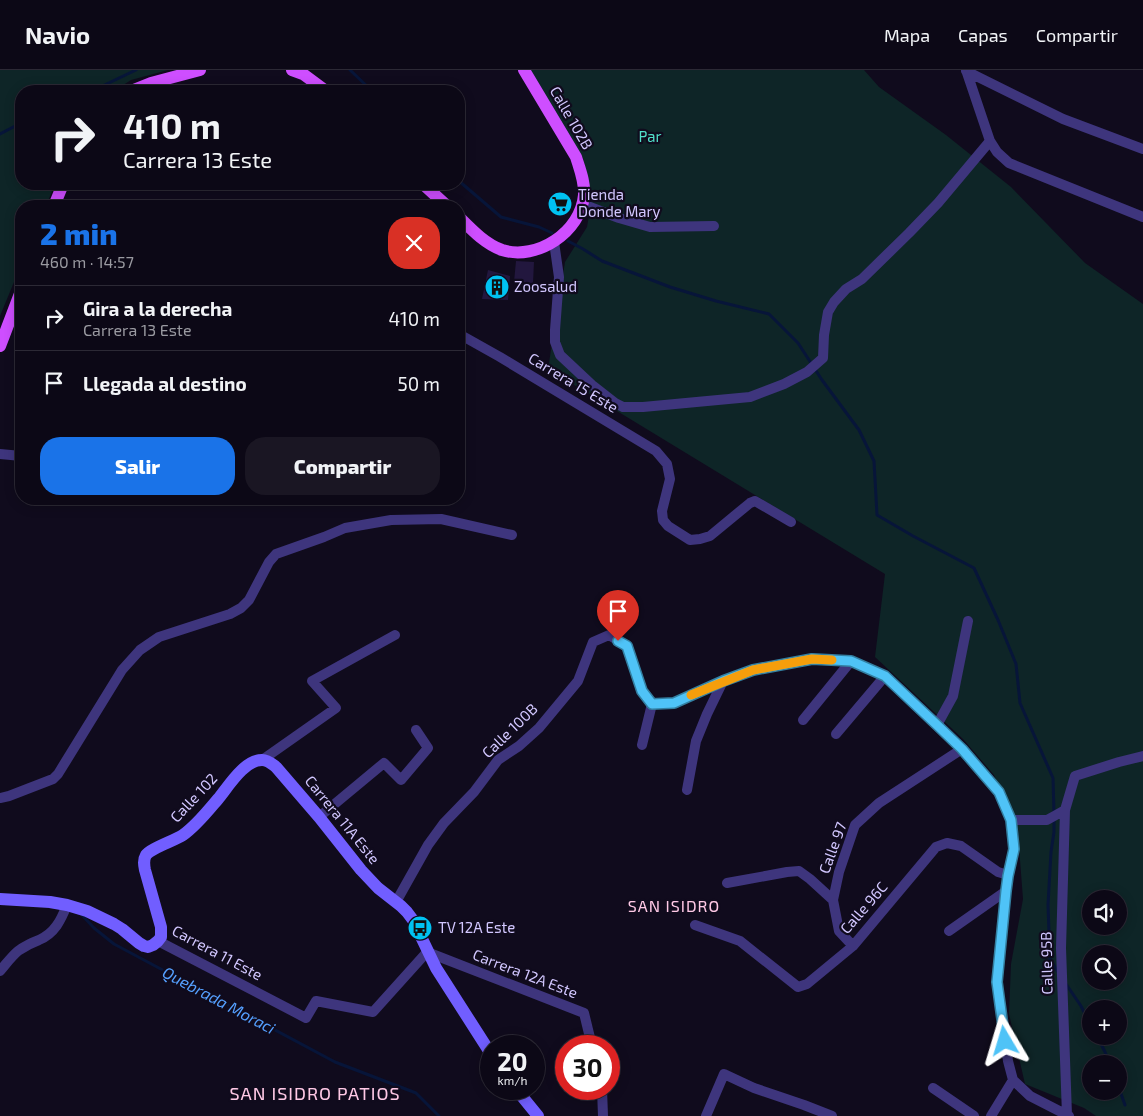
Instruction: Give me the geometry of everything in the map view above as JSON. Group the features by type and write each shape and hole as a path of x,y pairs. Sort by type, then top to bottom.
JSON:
{"main road":[{"path":"146,85 200,70"},
{"path":"292,70 303,74 318,85"},
{"name":"Calle 102B","path":"524,70 572,150 584,185 582,204"},
{"path":"430,190 440,200"},
{"path":"465,223 481,238 502,250 528,251 554,242 569,229 576,221 582,204"},
{"path":"0,346 15,307"}],"street":[{"path":"966,70 990,141 997,152 1009,163 1143,217"},
{"path":"966,70 1063,119 1143,148"},
{"path":"554,242 559,277 555,342 560,355 615,403 623,407 643,407 750,397 784,384 807,372 823,358 828,312 834,302 846,289 862,279 938,203 990,141"},
{"path":"582,204 650,227 714,226"},
{"name":"Carrera 15 Este","path":"465,337 656,451 667,464 670,478 662,511 663,520 668,526 690,540 710,536 754,501 790,522"},
{"path":"0,454 15,455"},
{"path":"0,798 53,779 58,774 122,670 140,650 159,637 230,614 241,608 248,600 276,554 345,528 391,520 441,519 512,535"},
{"path":"937,725 952,696 968,621"},
{"name":"Calle 102","path":"158,941 161,937 161,927 145,870 144,861 146,855 184,834 203,816 246,767 262,760 336,708 312,681 395,635"},
{"name":"Calle 100B","path":"396,902 428,846 444,823 474,792 498,760 519,746 539,728 578,681 593,642 609,635 627,646 642,691 652,704"},
{"path":"642,745 652,704 674,703 753,670 812,659 851,661 885,676 962,749 999,792 1011,820 1014,849 1006,891 997,982 1008,1061 1012,1080 1030,1096 1068,1115"},
{"path":"803,720 851,661"},
{"path":"836,734 885,676"},
{"path":"687,790 696,741 723,681"},
{"path":"320,817 384,763 402,780 428,748 416,730"},
{"name":"Calle 97","path":"853,946 839,931 833,900 839,872 855,825 879,802 962,749"},
{"name":"Calle 95B","path":"1068,1115 1061,948 1064,810 1075,776 1143,756"},
{"name":"Carrera 11A Este","path":"262,760 276,767 320,817 361,870 378,888 407,912 436,968 480,1037"},
{"path":"1011,820 1047,820 1064,810"},
{"name":"Calle 96C","path":"694,926 740,941 798,987 807,984 853,946 936,847 948,843 961,846 998,872 1008,876"},
{"path":"727,883 799,871 833,900"},
{"path":"949,931 1006,891"},
{"name":"Carrera 11 Este","path":"0,898 50,902 86,911 122,929 144,946 148,947 158,941 306,1018 316,1001 373,1012 427,952"},
{"path":"0,971 18,950 51,933 59,924 67,905"},
{"name":"Carrera 12A Este","path":"427,952 584,1013 589,1035"},
{"path":"706,1116 724,1074 754,1088 832,1116"},
{"path":"991,1116 1012,1080"},
{"path":"932,1088 974,1116"},
{"path":"525,1100 538,1116"},
{"path":"602,1100 603,1116"}],"green space":[{"path":"0,70 168,70 131,80 123,85 15,85 15,190 53,190 48,200 15,200 15,280 0,316"},
{"name":"Par","path":"530,70 864,70 879,87 946,135 1011,187 1085,263 1143,304 1143,1116 1096,1116 1084,1108 1025,1084 1009,1014 1011,964 1023,899 1018,834 994,775 963,739 875,657 885,574 548,369 565,262 587,227 592,198 583,158 557,119"}],"building":[{"path":"516,261 534,262 533,283 514,282"},
{"name":"Zoosalud","path":"488,270 510,276 508,300 482,299"}],"waterway":[{"path":"105,85 136,70"},
{"path":"350,70 366,85"},
{"path":"0,134 15,126"},
{"path":"465,186 501,217 539,227 552,233"},
{"path":"568,241 602,261 670,287 769,314 798,343 822,380 859,430 874,461 877,515 974,568 1016,664 1020,703 1053,778 1054,813"},
{"path":"1054,819 1048,905 1050,959 1058,972"},
{"name":"Quebrada Moraci","path":"81,914 94,928 114,944 335,1062 416,1093 439,1116"},
{"path":"1066,984 1082,1008"},
{"path":"1102,1045 1106,1055"},
{"path":"1123,1100 1125,1105"}],"slow traffic":[{"path":"691,695 753,670 812,659 832,660"}],"place":[{"name":"Tienda Donde Mary","path":"560,204"},
{"name":"Zoosalud","path":"497,287"},
{"name":"TV 12A Este","path":"420,928"}],"district":[{"name":"SAN ISIDRO","path":"674,906"},
{"name":"SAN ISIDRO PATIOS","path":"315,1094"}],"route":[{"path":"618,641 627,646 642,691 652,704 674,703 753,670 812,659 851,661 885,676 962,749 999,792 1011,820 1014,849 1006,891 997,982 1005,1041"}]}
